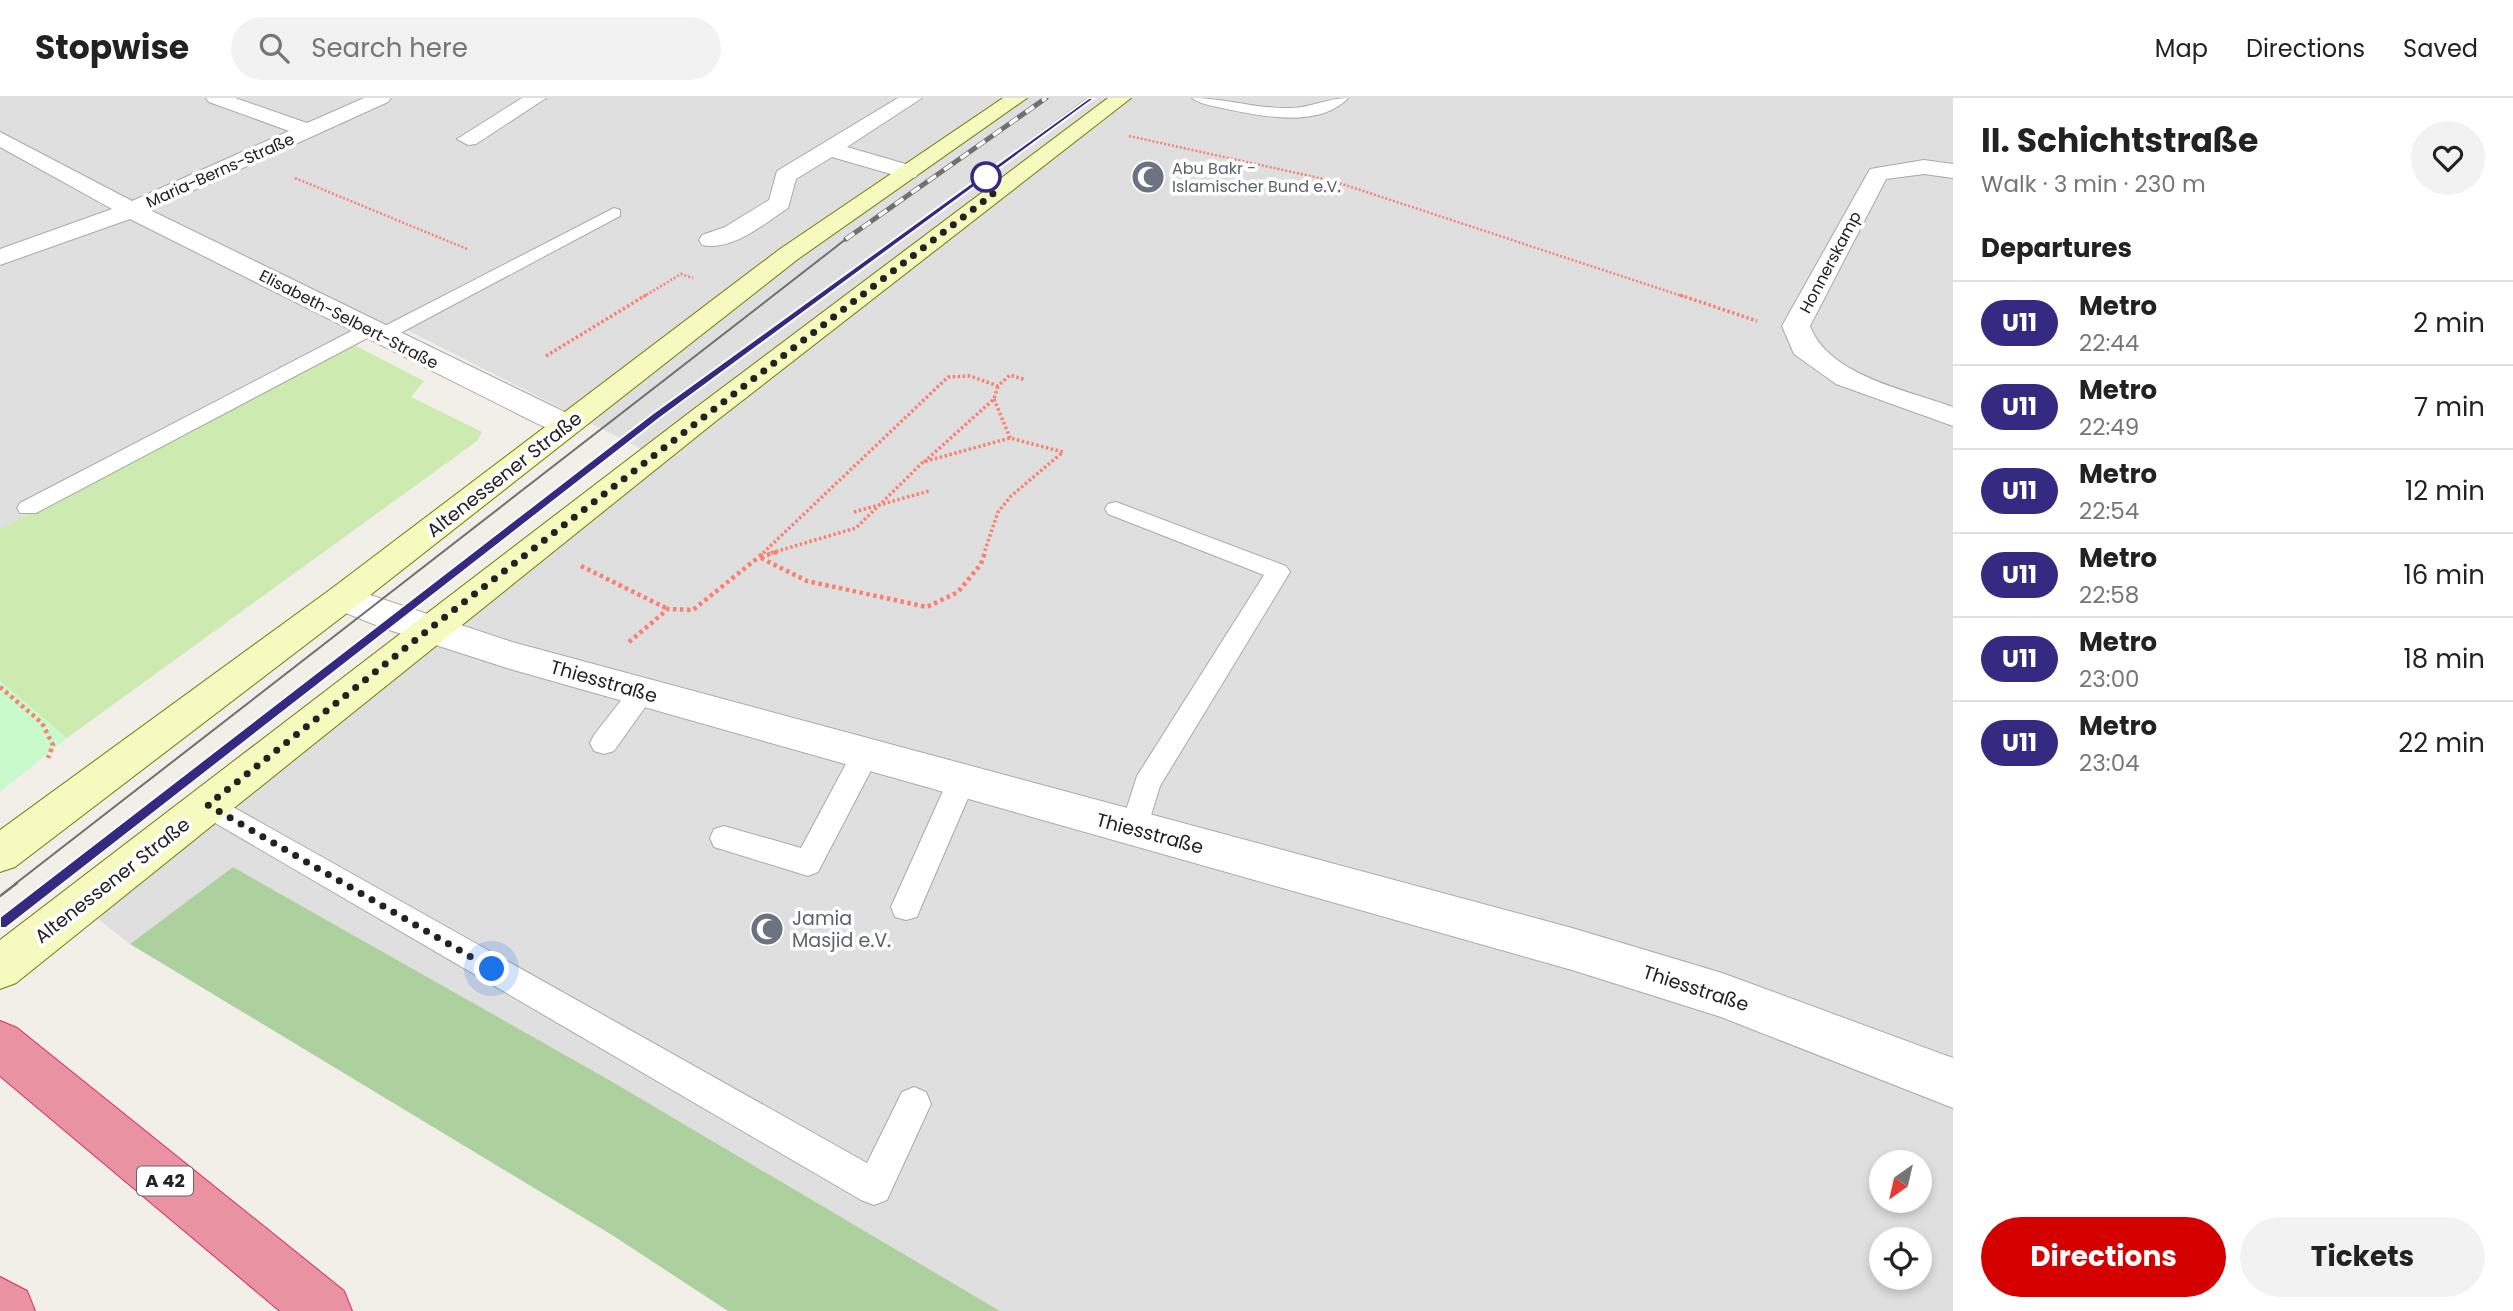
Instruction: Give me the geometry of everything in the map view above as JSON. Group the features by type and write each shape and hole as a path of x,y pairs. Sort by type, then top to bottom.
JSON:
{"highway":[{"name":"A 42","path":"3,1048 324,1311"},
{"path":"0,1305 7,1311"}],"main road":[{"name":"Altenessener Straße","path":"0,854 343,598 789,254 1017,98"},
{"name":"Altenessener Straße","path":"0,968 428,630 869,288 1121,98"}],"street":[{"name":"Maria-Berns-Straße","path":"216,98 308,131"},
{"name":"Maria-Berns-Straße","path":"131,210 381,98"},
{"path":"468,139 537,98"},
{"path":"711,240 734,232 780,202 785,176 912,98"},
{"name":"Elisabeth-Selbert-Straße","path":"0,138 131,210 528,408 568,425"},
{"path":"829,149 908,172"},
{"name":"Honnerskamp","path":"1953,171 1924,167 1878,174 1796,326 1804,348 1846,378 1953,417"},
{"path":"0,257 131,210"},
{"name":"Thiesstraße","path":"343,598 428,630 642,692 1572,949 1722,995 1953,1083"}],"lane":[{"path":"1199,98 1261,113 1302,111 1340,98"},
{"path":"28,508 614,213"},
{"path":"1116,509 1278,572 1147,784 1134,829"},
{"path":"604,743 642,692"},
{"path":"724,838 808,863 865,755"},
{"path":"906,906 961,782"},
{"path":"208,805 874,1187 914,1104"}],"path":[{"path":"1120,134 1333,181 1759,322"},
{"path":"285,181 298,177 478,254"},
{"path":"546,355 681,274 700,280"},
{"path":"759,557 856,528 923,462 994,399 998,386 1010,374 1026,380"},
{"path":"577,564 668,609 693,610 759,557 948,377 970,376 998,386"},
{"path":"994,399 1010,438"},
{"path":"759,557 807,581 928,607 958,592 981,564 998,512 1011,496 1063,452 1010,438 923,462"},
{"path":"854,512 929,491"},
{"path":"629,642 668,609"},
{"path":"0,687 42,723 53,745 47,760"}],"shaded area":[{"path":"0,98 1953,98 1953,1311 1000,1311 611,1081 233,867 130,944 93,915 663,460 395,324 0,529"}],"green space":[{"path":"354,345 424,381 411,397 482,432 477,441 67,738 0,681 0,529"},
{"path":"0,681 67,738 0,792"},
{"path":"233,867 611,1081 1000,1311 728,1311 612,1235 130,944"}],"tram line":[{"path":"15,884 846,239"},
{"path":"50,884 656,416 889,246"},
{"path":"0,896 17,883"},
{"path":"0,923 52,883"}],"railway":[{"path":"846,239 1046,98"},
{"path":"889,246 1091,98"}],"metro line":[{"name":"U11","path":"0,922 656,416 1091,98"}],"place":[{"name":"Abu Bakr - Islamischer Bund e.V.","path":"1148,177"},
{"name":"Jamia Masjid e.V.","path":"767,929"}],"route":[{"path":"492,969 208,805 428,630 993,194 986,177"}]}
